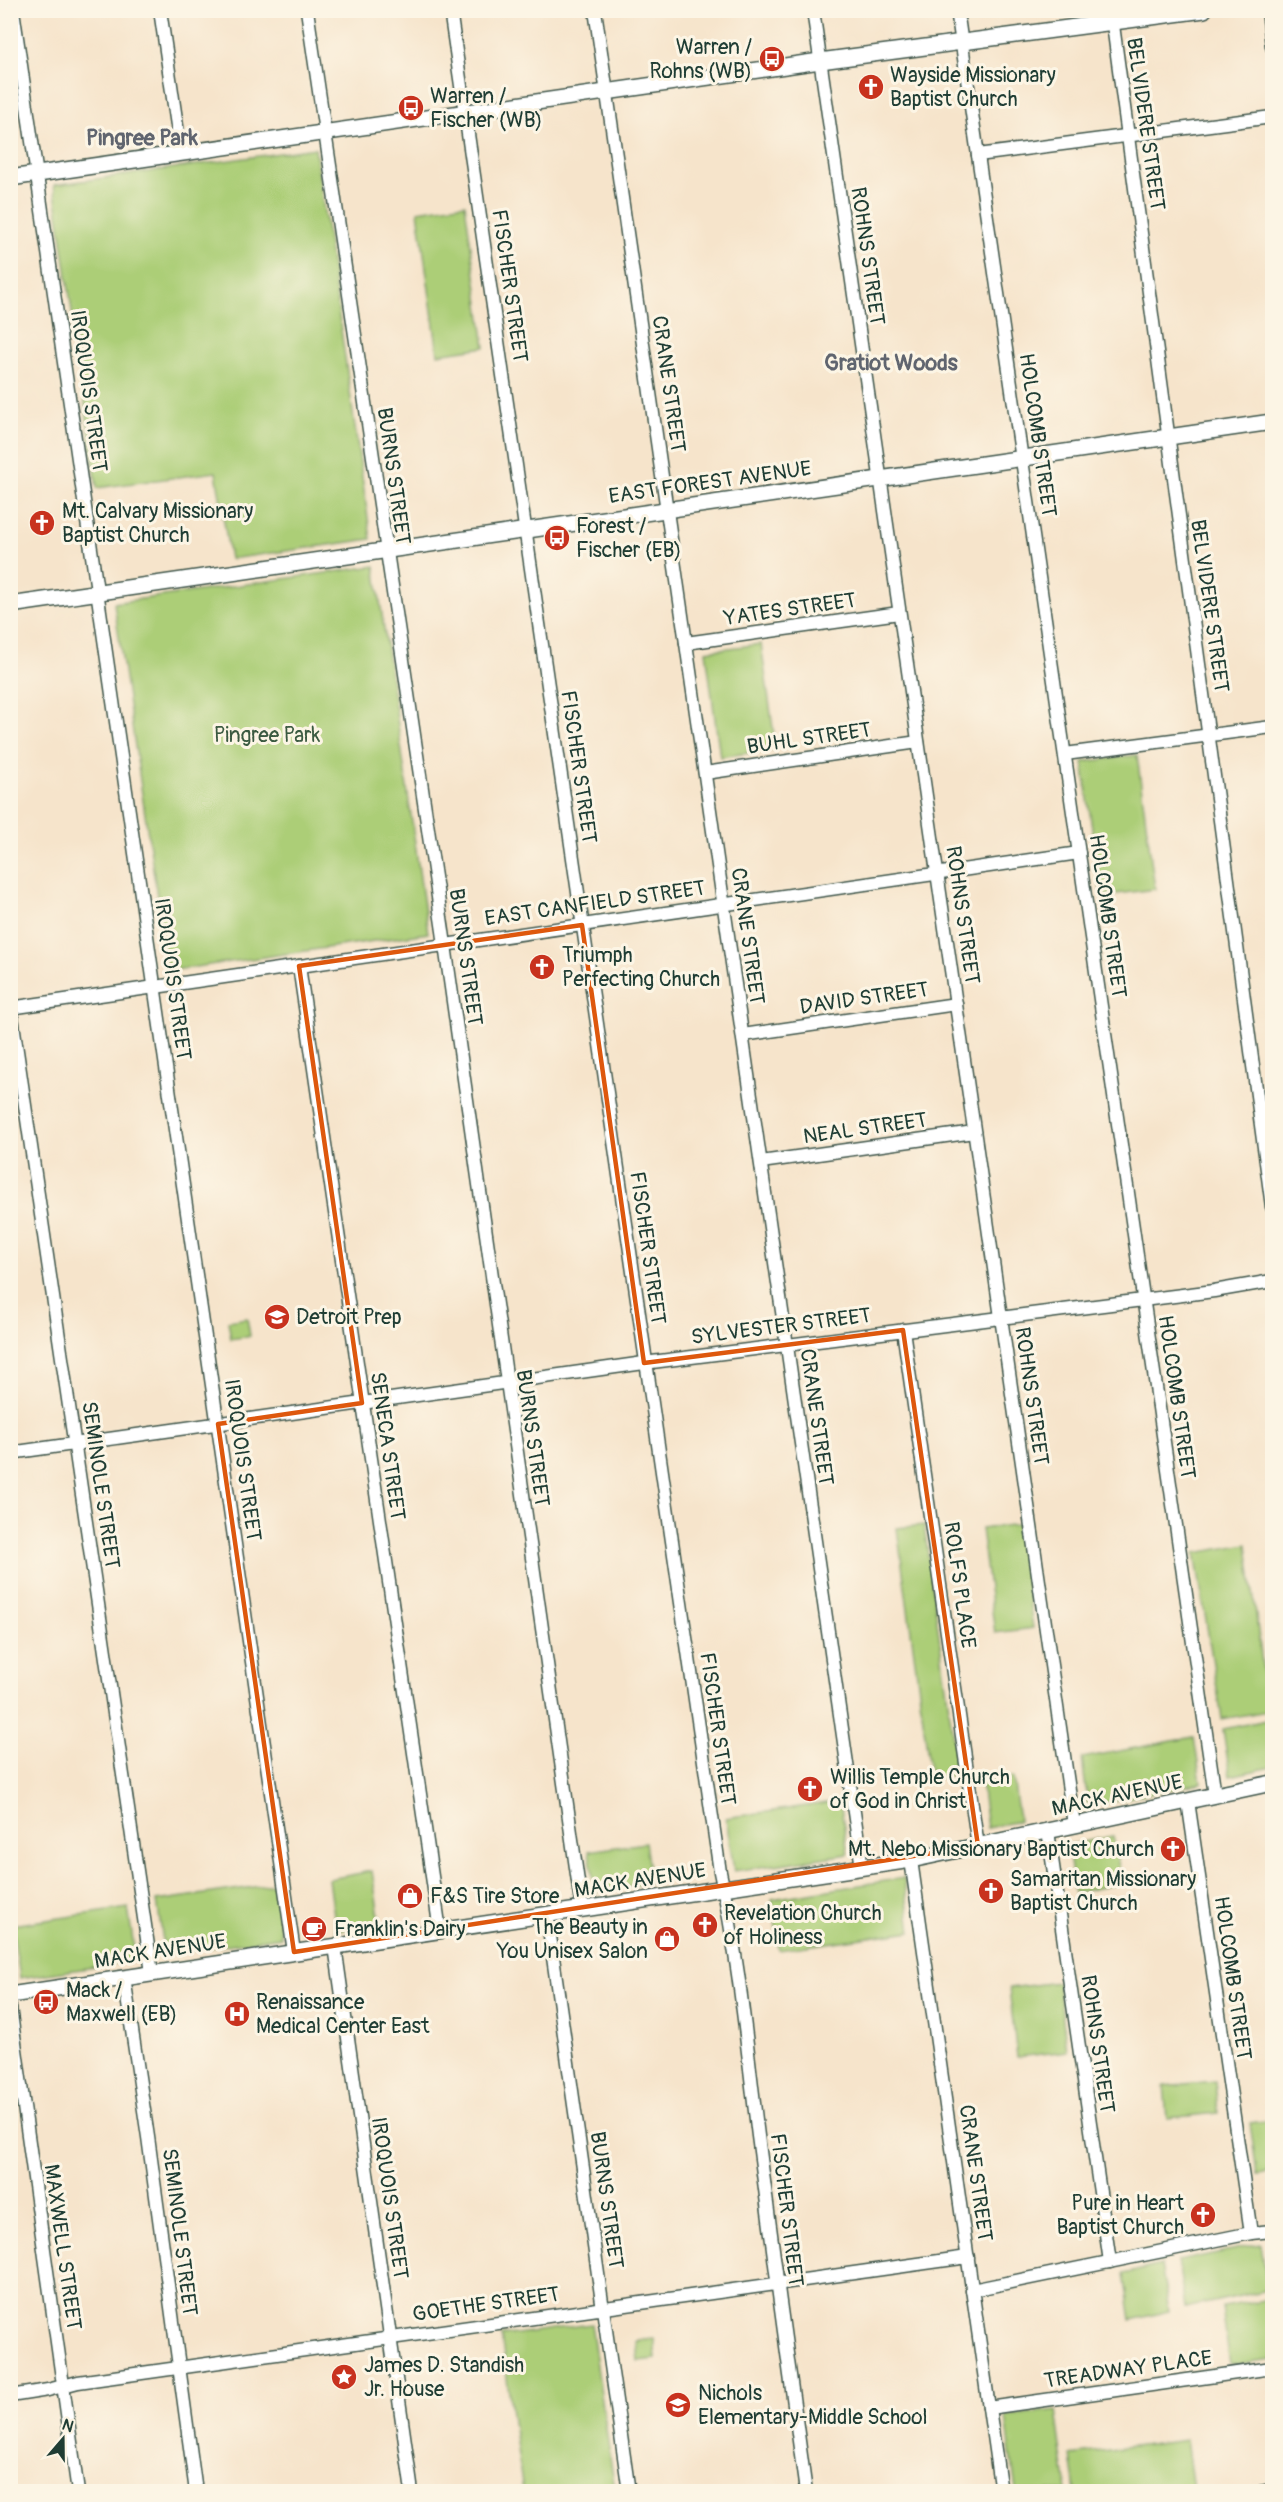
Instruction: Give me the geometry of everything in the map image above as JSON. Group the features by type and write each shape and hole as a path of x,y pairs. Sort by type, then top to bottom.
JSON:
{"main road":[{"path":"10,178 820,61 962,43 1112,17 1204,10"},
{"name":"EAST FOREST AVENUE","path":"10,605 1272,422"},
{"name":"MACK AVENUE","path":"10,1995 911,1860 1272,1783"}],"street":[{"name":"IROQUOIS STREET","path":"13,10 294,1952"},
{"path":"160,10 181,153"},
{"name":"BURNS STREET","path":"307,10 582,1910"},
{"name":"FISCHER STREET","path":"450,10 644,1363 736,1961 806,2492"},
{"name":"CRANE STREET","path":"595,10 862,1868"},
{"name":"ROHNS STREET","path":"813,10 1074,1825"},
{"name":"HOLCOMB STREET","path":"957,10 1215,1795"},
{"path":"1268,10 1272,47"},
{"name":"BELVIDERE STREET","path":"1112,17 1272,1207"},
{"path":"978,155 1272,117"},
{"name":"YATES STREET","path":"686,643 900,613"},
{"path":"1065,754 1272,727"},
{"name":"BUHL STREET","path":"705,772 918,742"},
{"name":"EAST CANFIELD STREET","path":"11,1008 1079,853"},
{"name":"SENECA STREET","path":"298,966 440,1931"},
{"name":"SEMINOLE STREET","path":"10,1003 152,1973"},
{"name":"DAVID STREET","path":"742,1035 956,1004"},
{"name":"NEAL STREET","path":"761,1162 974,1132"},
{"name":"SYLVESTER STREET","path":"10,1453 644,1363 1144,1300 1272,1281"},
{"name":"ROLFS PLACE","path":"903,1330 978,1846"},
{"name":"HOLCOMB STREET","path":"1188,1801 1251,2233"},
{"name":"ROHNS STREET","path":"1048,1831 1110,2262"},
{"name":"CRANE STREET","path":"911,1860 1001,2492"},
{"name":"BURNS STREET","path":"547,1915 629,2492"},
{"name":"IROQUOIS STREET","path":"335,1946 412,2492"},
{"name":"SEMINOLE STREET","path":"124,1977 196,2492"},
{"name":"MAXWELL STREET","path":"10,2007 78,2492"},
{"path":"972,2290 1251,2233 1272,2231"},
{"name":"GOETHE STREET","path":"10,2396 78,2382 777,2282 968,2257"},
{"name":"TREADWAY PLACE","path":"989,2408 1272,2368"},
{"path":"1262,2492 1272,2490"}],"highlighted area":[{"path":"582,925 644,1363 903,1330 978,1846 294,1952 218,1424 362,1403 299,966"}],"green space":[{"name":"Pingree Park","path":"315,148 371,539 230,559 216,472 97,488 54,185"},
{"path":"465,204 485,347 438,354 418,211"},
{"name":"Pingree Park","path":"375,566 428,933 168,971 114,603"},
{"path":"761,644 776,749 720,757 706,651"},
{"path":"1137,755 1155,889 1101,896 1083,762"},
{"path":"247,1318 250,1336 231,1339 228,1321"},
{"path":"1018,1524 1033,1628 995,1633 981,1529"},
{"path":"924,1525 958,1775 931,1779 897,1528"},
{"path":"1247,1544 1268,1711 1222,1719 1195,1553"},
{"path":"1272,1719 1272,1767 1230,1776 1223,1729"},
{"path":"1194,1737 1201,1783 1088,1806 1082,1758"},
{"path":"1013,1777 1019,1821 987,1828 981,1782"},
{"path":"840,1801 848,1854 734,1871 726,1818"},
{"path":"1113,1836 1122,1883 1074,1893 1068,1845"},
{"path":"645,1843 651,1883 595,1892 589,1851"},
{"path":"372,1871 380,1924 336,1931 329,1879"},
{"path":"904,1878 911,1931 779,1950 772,1899"},
{"path":"274,1884 281,1937 165,1954 157,1901"},
{"path":"128,1908 136,1961 20,1978 12,1925"},
{"path":"1058,1982 1067,2051 1017,2057 1009,1988"},
{"path":"1215,2081 1218,2113 1167,2118 1164,2086"},
{"path":"1272,2120 1272,2172 1257,2174 1250,2123"},
{"path":"1261,2244 1268,2290 1185,2308 1178,2261"},
{"path":"1161,2265 1169,2311 1131,2320 1124,2274"},
{"path":"1269,2299 1272,2359 1230,2365 1222,2307"},
{"path":"591,2324 615,2491 523,2491 501,2336"},
{"path":"654,2339 656,2359 638,2361 636,2341"},
{"path":"1056,2410 1067,2491 1016,2491 1006,2416"},
{"path":"1186,2440 1193,2489 1173,2492 1076,2491 1071,2455"}],"place":[{"name":"Warren / Rohns (WB)","path":"772,59"},
{"name":"Wayside Missionary Baptist Church","path":"871,87"},
{"name":"Warren / Fischer (WB)","path":"411,108"},
{"name":"Mt. Calvary Missionary Baptist Church","path":"42,523"},
{"name":"Forest / Fischer (EB)","path":"557,538"},
{"name":"Triumph Perfecting Church","path":"542,967"},
{"name":"Detroit Prep","path":"277,1317"},
{"name":"Willis Temple Church of God in Christ","path":"810,1789"},
{"name":"Mt. Nebo Missionary Baptist Church","path":"1173,1849"},
{"name":"Samaritan Missionary Baptist Church","path":"991,1891"},
{"name":"F&S Tire Store","path":"410,1896"},
{"name":"Revelation Church of Holiness","path":"705,1925"},
{"name":"Franklin's Dairy","path":"314,1929"},
{"name":"The Beauty in You Unisex Salon","path":"667,1939"},
{"name":"Mack / Maxwell (EB)","path":"46,2002"},
{"name":"Renaissance Medical Center East","path":"237,2014"},
{"name":"Pure in Heart Baptist Church","path":"1203,2215"},
{"name":"James D. Standish Jr. House","path":"344,2377"},
{"name":"Nichols Elementary-Middle School","path":"678,2405"}],"district":[{"name":"Pingree Park","path":"142,137"},
{"name":"Gratiot Woods","path":"891,362"}]}
